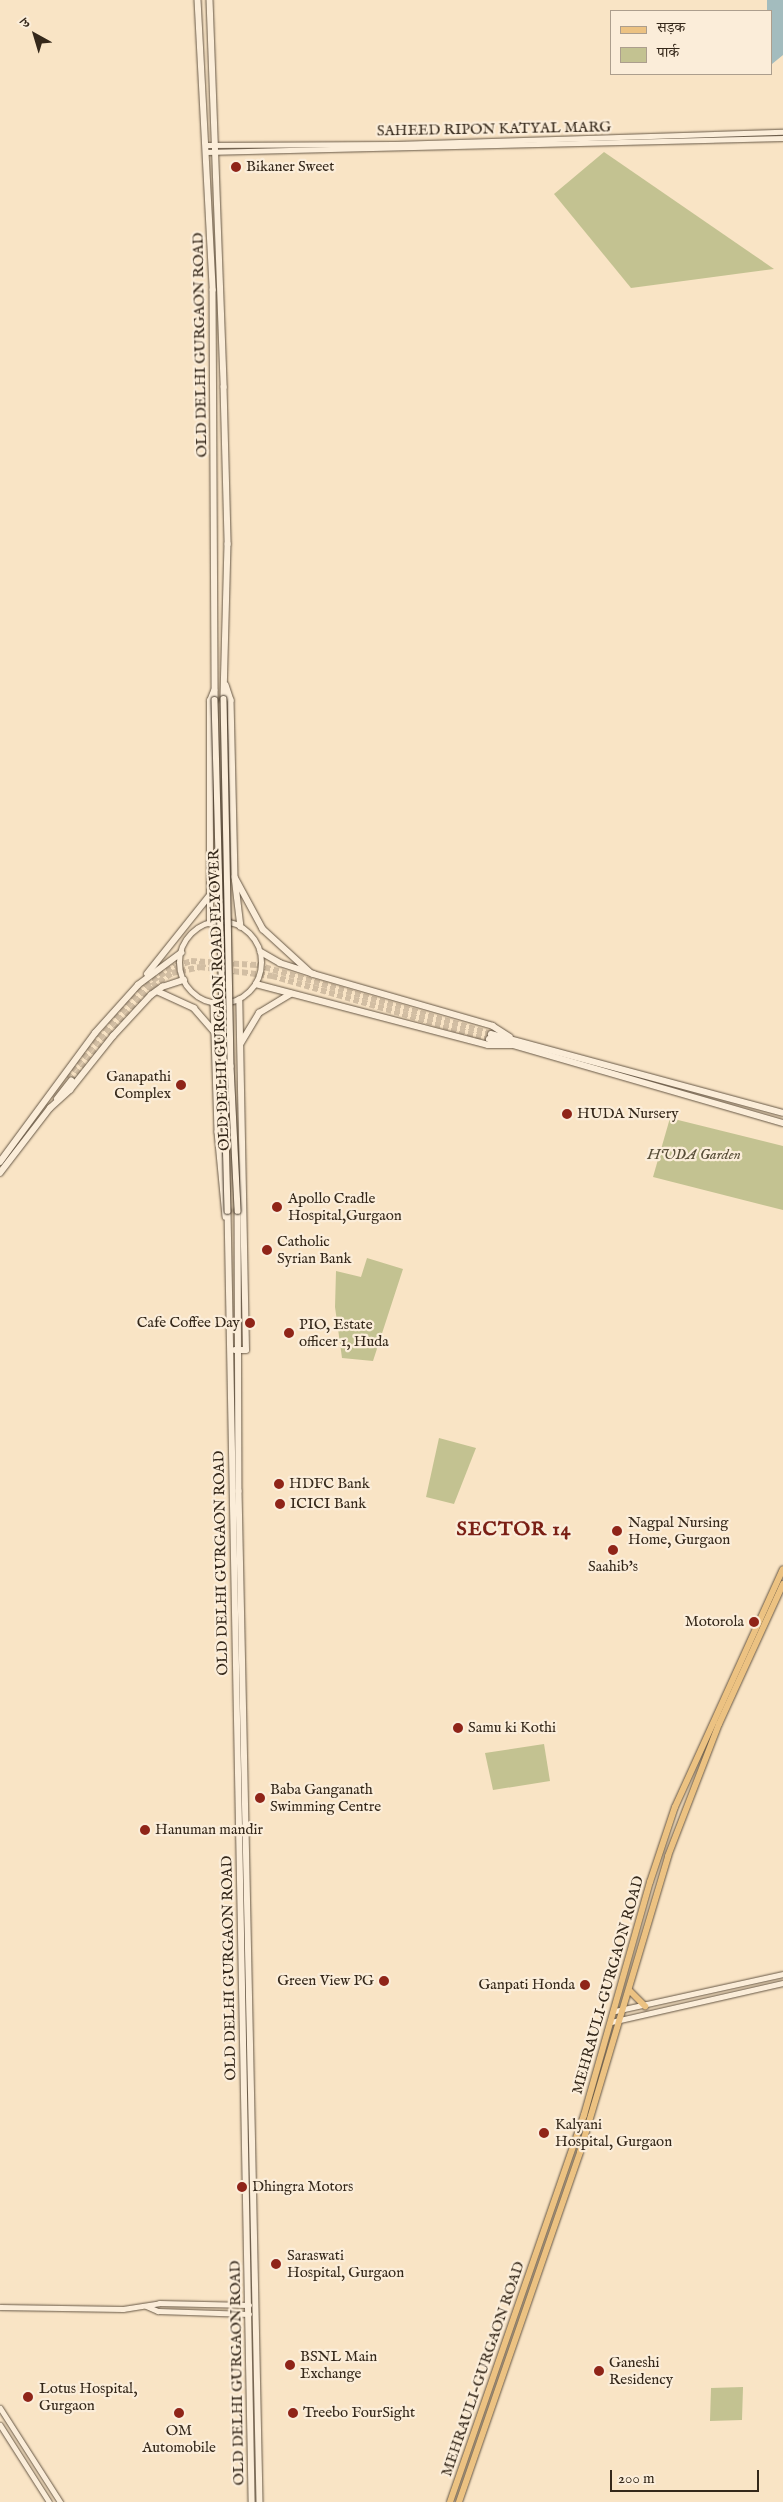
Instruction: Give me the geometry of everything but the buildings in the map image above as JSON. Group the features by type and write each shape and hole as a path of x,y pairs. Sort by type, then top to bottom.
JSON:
{"main road":[{"name":"OLD DELHI GURGAON ROAD","path":"198,0 213,290 215,689"},
{"name":"OLD DELHI GURGAON ROAD","path":"210,0 227,534 225,681"},
{"name":"OLD DELHI GURGAON ROAD FLYOVER","path":"225,681 231,1066 238,1211 236,1319"},
{"path":"225,681 232,700 235,877 242,927"},
{"name":"OLD DELHI GURGAON ROAD FLYOVER","path":"215,689 228,1224"},
{"path":"210,924 210,701 215,689"},
{"path":"235,877 270,938 313,974"},
{"path":"0,1173 95,1033 138,985 211,893"},
{"path":"138,985 182,953 195,932 210,924 222,922 242,927 256,941 261,952 262,969 256,984 239,1000 214,1003 195,995 184,980 182,953"},
{"path":"261,952 280,963 313,974 493,1026 513,1043"},
{"path":"47,1106 70,1090 113,1036 157,991 184,980"},
{"path":"256,984 488,1045 513,1043 783,1113"},
{"path":"157,991 194,1008 214,1032"},
{"path":"239,1049 248,1027 259,1013 280,999 294,994"},
{"path":"229,1350 246,1350 239,1000"},
{"path":"214,1003 222,1196 228,1224"},
{"path":"490,1036 783,1123"},
{"path":"0,1162 68,1079"},
{"name":"OLD DELHI GURGAON ROAD","path":"228,1224 252,2502"},
{"name":"OLD DELHI GURGAON ROAD","path":"236,1319 260,2502"},
{"name":"MEHRAULI-GURGAON ROAD","path":"459,2502 490,2402 621,2022 668,1856 719,1724 783,1569"},
{"name":"MEHRAULI-GURGAON ROAD","path":"548,2231 612,2022 650,1882 675,1807 770,1602 783,1584"},
{"path":"629,1990 645,2006"},
{"name":"MEHRAULI-GURGAON ROAD","path":"450,2502 490,2402"}],"street":[{"path":"768,132 768,138"},
{"name":"SAHEED RIPON KATYAL MARG","path":"206,152 590,141 783,132"},
{"name":"SAHEED RIPON KATYAL MARG","path":"206,145 783,138"},
{"path":"615,2011 645,2006 783,1974"},
{"path":"612,2022 621,2022 783,1982"},
{"path":"0,2306 123,2309 159,2303 249,2305"},
{"path":"146,2306 158,2311 249,2314"},
{"path":"0,2408 60,2502"},
{"path":"0,2424 49,2502"}],"green space":[{"path":"604,152 774,269 631,288 554,194"},
{"name":"HUDA Garden","path":"670,1118 783,1146 783,1210 653,1177"},
{"path":"367,1258 403,1269 373,1361 342,1358 335,1307 336,1271 361,1277"},
{"path":"439,1438 476,1448 454,1504 426,1497"},
{"path":"544,1744 550,1781 493,1790 485,1753"},
{"path":"743,2387 742,2420 710,2421 711,2388"}],"water":[{"path":"767,0 783,0 783,55 773,63 773,10 767,10"}],"tunnel":[{"path":"66,1077 145,985 176,966 191,961 257,965 491,1034"},
{"path":"71,1081 152,986 172,973 200,967 272,976 489,1039"}],"place":[{"name":"Bikaner Sweet","path":"236,167"},
{"name":"Ganapathi Complex","path":"181,1085"},
{"name":"HUDA Nursery","path":"567,1114"},
{"name":"Apollo Cradle Hospital,Gurgaon","path":"277,1207"},
{"name":"Catholic Syrian Bank","path":"267,1250"},
{"name":"Cafe Coffee Day","path":"250,1323"},
{"name":"PIO, Estate officer 1, Huda","path":"289,1333"},
{"name":"HDFC Bank","path":"279,1484"},
{"name":"ICICI Bank","path":"280,1504"},
{"name":"Nagpal Nursing Home, Gurgaon","path":"617,1531"},
{"name":"Saahib's","path":"613,1550"},
{"name":"Motorola","path":"754,1622"},
{"name":"Samu ki Kothi","path":"458,1728"},
{"name":"Baba Ganganath Swimming Centre","path":"260,1798"},
{"name":"Hanuman mandir","path":"145,1830"},
{"name":"Green View PG","path":"384,1981"},
{"name":"Ganpati Honda","path":"585,1985"},
{"name":"Kalyani Hospital, Gurgaon","path":"544,2133"},
{"name":"Dhingra Motors","path":"242,2187"},
{"name":"Saraswati Hospital, Gurgaon","path":"276,2264"},
{"name":"BSNL Main Exchange","path":"290,2365"},
{"name":"Ganeshi Residency","path":"599,2371"},
{"name":"Lotus Hospital, Gurgaon","path":"28,2397"},
{"name":"OM Automobile","path":"179,2413"},
{"name":"Treebo FourSight","path":"293,2413"}],"district":[{"name":"SECTOR 14","path":"514,1529"}]}
